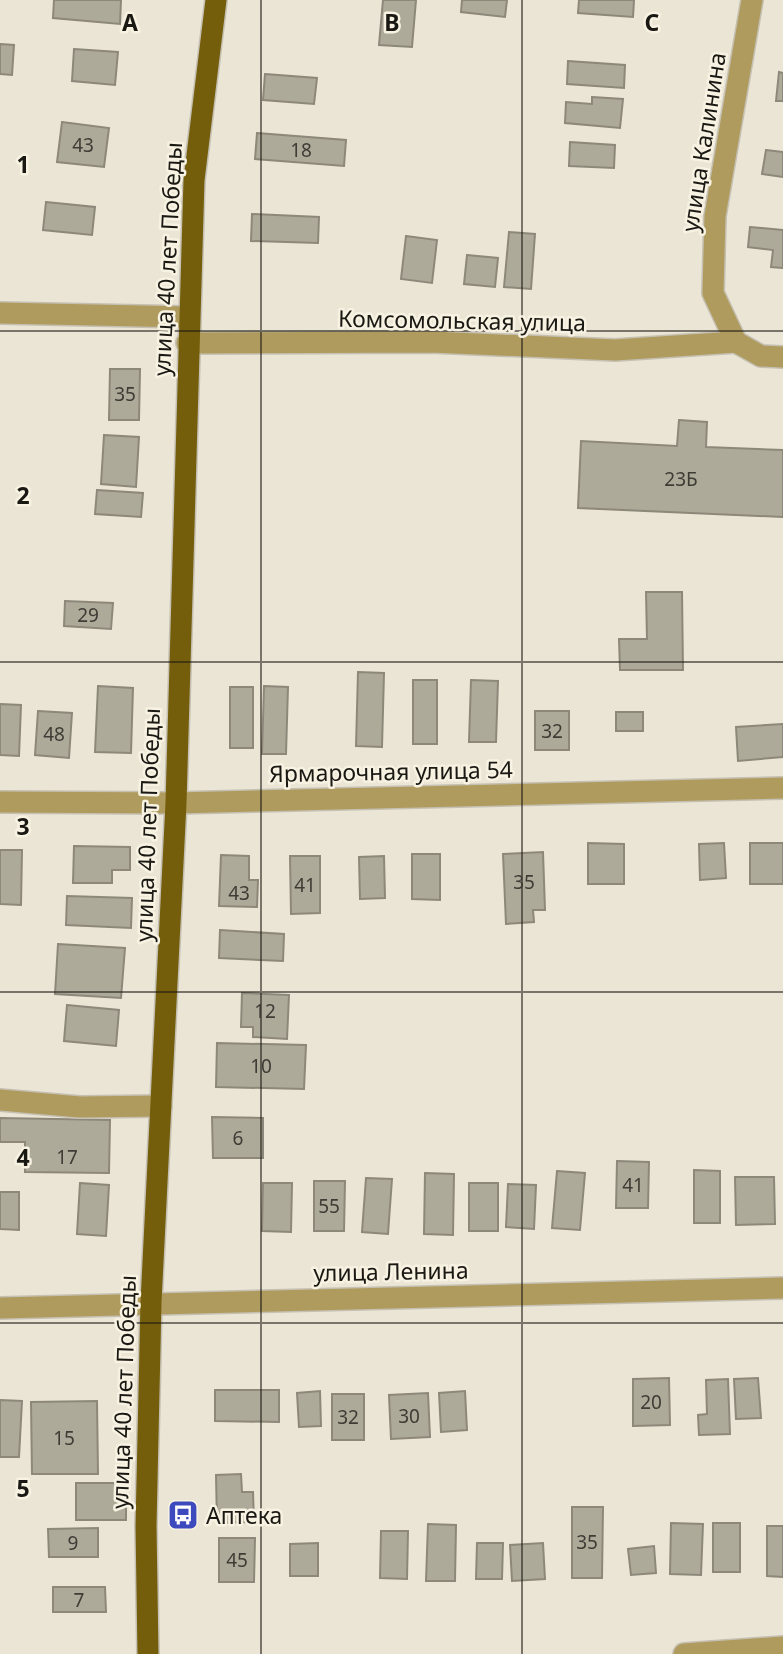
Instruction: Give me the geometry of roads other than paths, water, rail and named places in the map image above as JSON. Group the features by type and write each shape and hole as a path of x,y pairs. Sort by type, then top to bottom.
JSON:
{"main road":[{"name":"улица 40 лет Победы","path":"148,1654 146,1526 152,1302 177,803 188,317 194,180 216,0"}],"street":[{"name":"улица Калинина","path":"736,342 713,293 715,216 752,0"},
{"path":"0,313 188,317"},
{"name":"Комсомольская улица","path":"187,343 432,342 615,350 736,342"},
{"path":"736,342 761,356 783,357"},
{"name":"Ярмарочная улица 54","path":"0,802 177,803 783,788"},
{"path":"0,1100 80,1107 161,1107"},
{"name":"улица Ленина","path":"0,1308 152,1302 783,1288"},
{"path":"684,1654 783,1647"}],"place":[{"name":"Аптека","path":"183,1515"}]}
